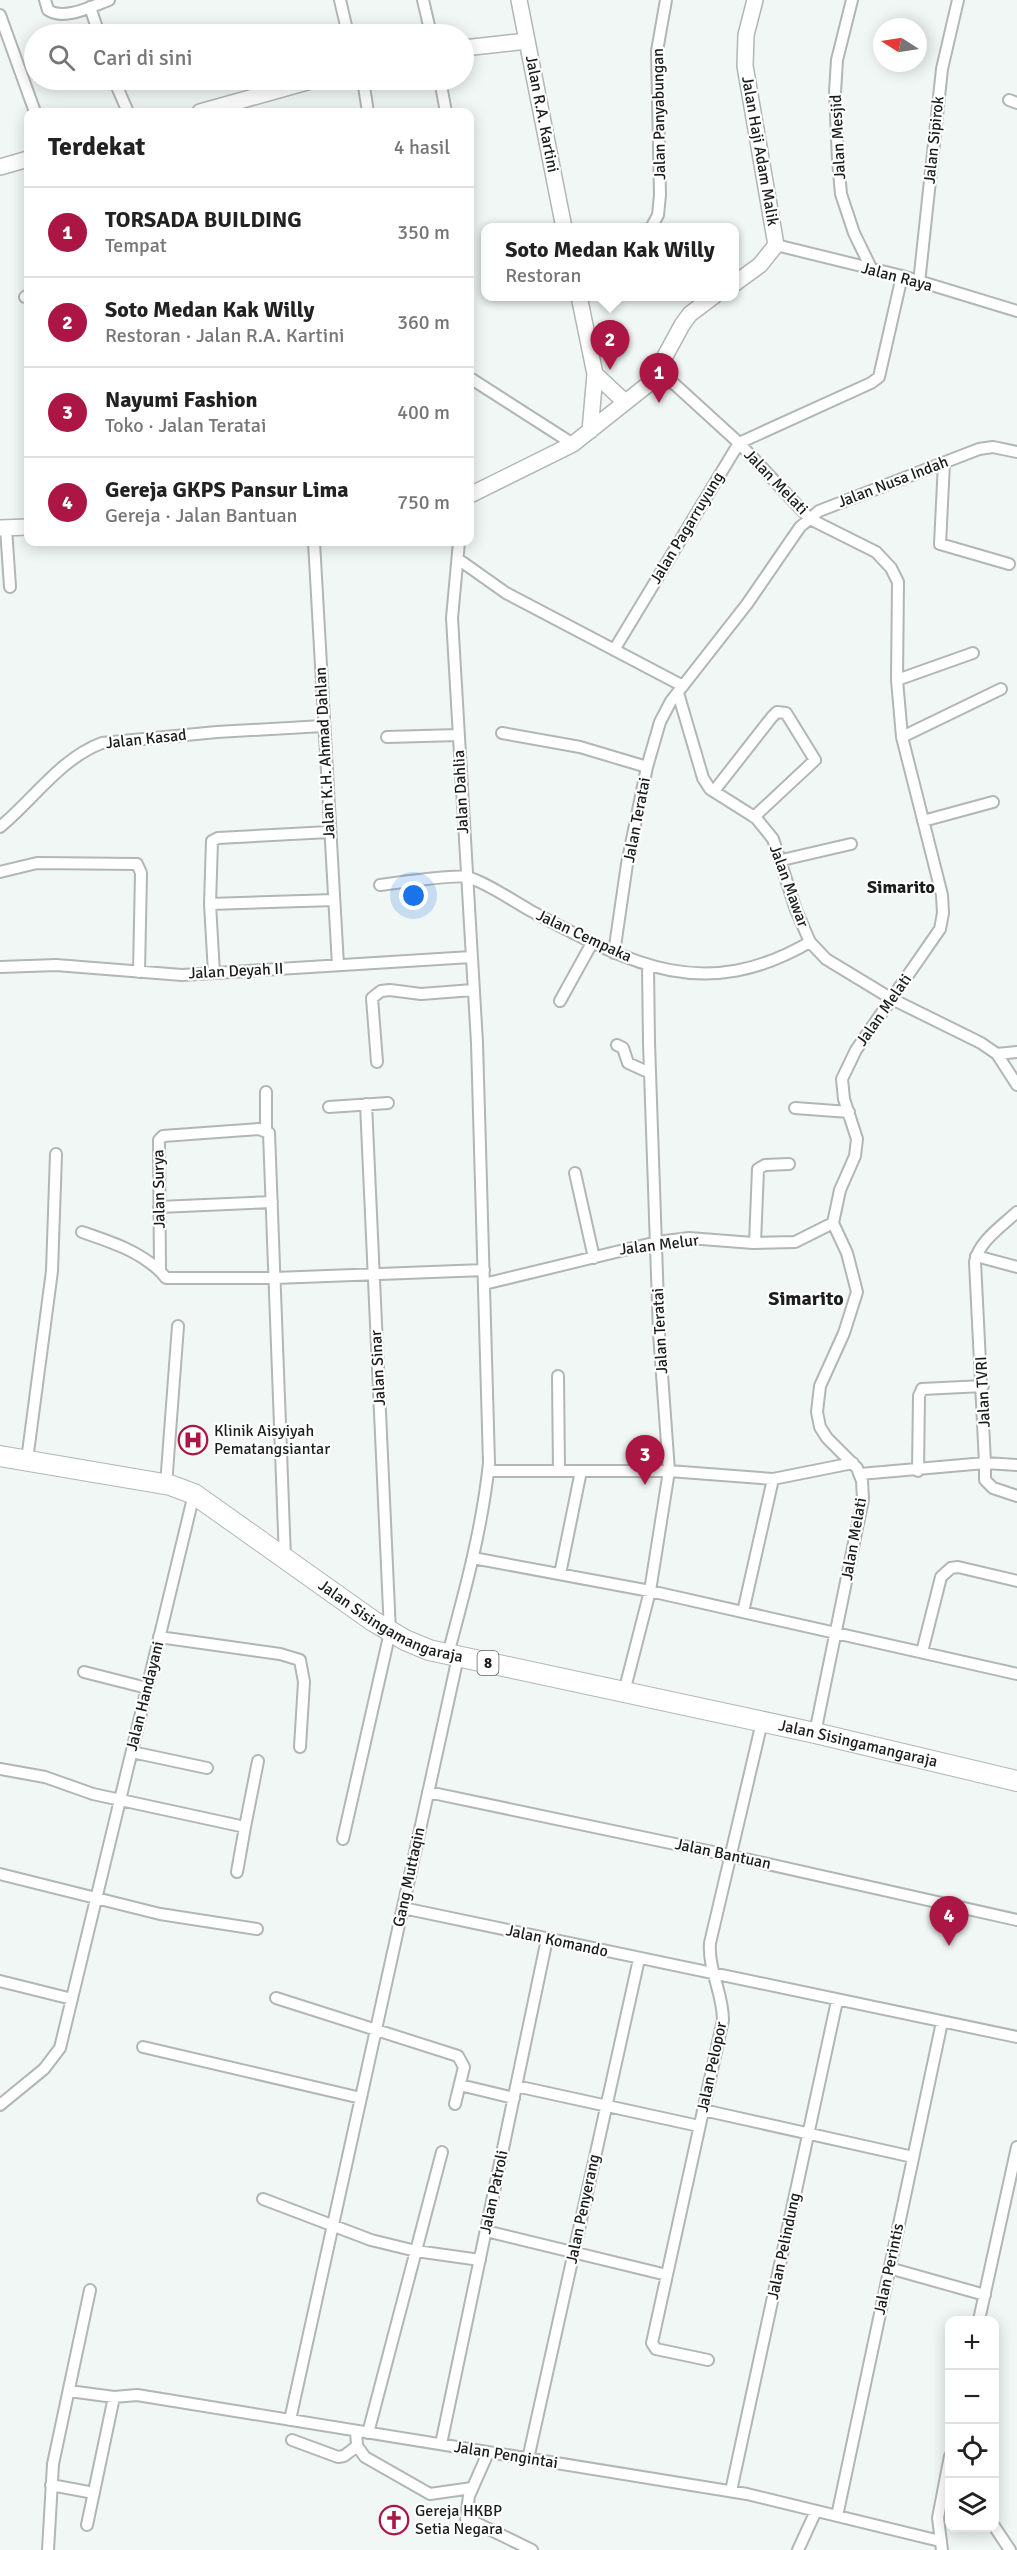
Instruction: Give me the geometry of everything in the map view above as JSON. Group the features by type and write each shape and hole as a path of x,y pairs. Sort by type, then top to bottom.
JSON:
{"highway":[{"name":"Jalan Sisingamangaraja","path":"0,1456 166,1485 194,1494 390,1632 429,1650 815,1733 1017,1781"}],"street":[{"path":"45,0 48,10 56,14 90,7 109,0"},
{"path":"340,0 346,24"},
{"path":"423,0 429,24"},
{"name":"Jalan R.A. Kartini","path":"519,0 563,223"},
{"name":"Jalan Panyabungan","path":"654,223 658,215 660,195 657,51 666,0"},
{"name":"Jalan Haji Adam Malik","path":"739,281 760,266 776,245 745,66 746,35 755,0"},
{"name":"Jalan Mesjid","path":"852,0 837,60 838,160 841,194 854,233 872,270"},
{"name":"Jalan Sipirok","path":"919,282 942,69 958,0"},
{"path":"90,7 96,24"},
{"path":"0,15 24,82"},
{"path":"474,47 527,41"},
{"path":"27,90 34,108"},
{"path":"118,90 126,108"},
{"path":"233,108 285,90"},
{"path":"365,90 367,108"},
{"path":"442,90 445,108"},
{"path":"0,167 24,160"},
{"name":"Jalan Raya","path":"776,245 902,276 1017,311"},
{"path":"739,443 871,383 879,376 902,276"},
{"path":"580,301 595,374 590,430"},
{"path":"474,493 573,444 651,382 682,325 690,314 708,301"},
{"name":"Jalan Melati","path":"659,370 739,443 810,519 876,552 891,568 898,582 897,680 902,737 942,895 940,929 846,1067 842,1079 844,1099 857,1139 855,1156 840,1190 834,1223 847,1252 856,1292 844,1333 820,1386 817,1412 820,1427 860,1474 863,1499 815,1733"},
{"path":"595,374 625,402"},
{"path":"474,381 573,444"},
{"name":"Jalan Pagarruyung","path":"614,650 739,443"},
{"name":"Jalan Nusa Indah","path":"680,689 747,604 800,527 819,511 985,448 1017,452"},
{"path":"944,463 940,544 1009,564"},
{"path":"10,587 3,528 24,527"},
{"name":"Jalan K.H. Ahmad Dahlan","path":"314,546 338,965"},
{"name":"Jalan Dahlia","path":"459,546 452,618 477,1043 484,1284"},
{"path":"458,559 506,593 614,650 680,689"},
{"path":"897,680 973,653"},
{"name":"Jalan Teratai","path":"614,952 627,864 647,767 660,722 680,689"},
{"name":"Jalan Mawar","path":"680,689 703,778 714,791 754,817 773,839 782,860 787,887 810,942 826,959 892,999 981,1043 996,1054"},
{"path":"902,737 1001,689"},
{"path":"714,791 772,717 777,712 786,712 815,760 754,817"},
{"name":"Jalan Kasad","path":"0,827 69,762 85,749 102,743 217,732 323,726"},
{"path":"502,734 580,747 647,767"},
{"path":"387,737 458,735"},
{"path":"923,821 993,802"},
{"path":"214,973 210,904 211,846 214,839 329,832"},
{"path":"782,860 850,844"},
{"path":"0,872 37,863 137,864 141,873 139,972"},
{"path":"380,885 466,876"},
{"name":"Jalan Cempaka","path":"466,876 592,943 648,965 698,974 744,971 788,955 810,942"},
{"path":"210,904 334,900"},
{"path":"561,1001 592,943"},
{"name":"Jalan Deyah II","path":"0,967 56,965 182,975 471,957"},
{"name":"Jalan Teratai","path":"624,1692 650,1591 669,1471 659,1333 648,965"},
{"path":"376,1062 372,998 381,991 421,994 473,990"},
{"path":"616,1045 623,1048 628,1063 650,1073"},
{"path":"1017,1052 996,1054 1017,1085"},
{"path":"266,1092 285,1558"},
{"path":"329,1107 388,1103"},
{"name":"Jalan Sinar","path":"342,1839 390,1632 366,1104"},
{"path":"795,1108 849,1112"},
{"name":"Jalan Surya","path":"160,1271 157,1146 163,1136 266,1130"},
{"path":"27,1461 52,1271 56,1154"},
{"path":"755,1243 758,1170 765,1165 789,1164"},
{"path":"575,1173 594,1258"},
{"path":"159,1207 272,1202"},
{"path":"1017,1212 987,1240 976,1256 1017,1267"},
{"name":"Jalan Melur","path":"484,1284 657,1242 689,1238 755,1243 795,1242 834,1223"},
{"path":"82,1232 128,1248 146,1258 166,1278 275,1278 484,1270"},
{"name":"Jalan TVRI","path":"976,1256 974,1271 983,1386 987,1485 1017,1496"},
{"name":"Gang Muttaqin","path":"290,2420 428,1792 473,1558 488,1470 484,1284"},
{"path":"166,1485 178,1326"},
{"path":"558,1376 559,1471"},
{"path":"918,1471 921,1389 983,1386"},
{"path":"488,1470 669,1471 773,1479 853,1463"},
{"path":"860,1474 918,1471 985,1463 1017,1465"},
{"path":"560,1574 581,1471"},
{"path":"743,1612 773,1479"},
{"name":"Jalan Handayani","path":"0,2105 44,2068 60,2048 194,1494"},
{"path":"473,1558 650,1591 1017,1674"},
{"path":"922,1652 941,1577 946,1571 958,1567 1017,1581"},
{"path":"159,1637 280,1654 300,1660 304,1682 300,1747"},
{"path":"84,1672 147,1688"},
{"name":"Jalan Pelopor","path":"708,2360 656,2349 652,2343 723,2020 723,2007 709,1960 710,1943 762,1722"},
{"path":"132,1752 207,1768"},
{"path":"237,1872 258,1761"},
{"path":"0,1769 45,1777 93,1794 244,1827"},
{"name":"Jalan Bantuan","path":"428,1792 732,1856 1017,1920"},
{"path":"0,1874 160,1914 257,1929"},
{"name":"Jalan Komando","path":"403,1908 712,1974"},
{"name":"Jalan Patroli","path":"441,2444 547,1939"},
{"name":"Jalan Penyerang","path":"528,2458 639,1959"},
{"path":"712,1974 1017,2037"},
{"path":"0,1981 72,2000"},
{"path":"276,1998 458,2056 464,2067 455,2104"},
{"name":"Jalan Pelindung","path":"731,2491 837,2001"},
{"name":"Jalan Perintis","path":"837,2516 942,2022"},
{"path":"143,2047 361,2098"},
{"path":"460,2085 514,2098"},
{"path":"516,2086 699,2126"},
{"path":"703,2110 913,2157"},
{"path":"980,2316 1017,2147"},
{"path":"292,2440 338,2457 344,2456 357,2446 416,2251 442,2152"},
{"path":"263,2199 371,2240 416,2251 480,2260"},
{"path":"486,2231 667,2275"},
{"path":"889,2268 985,2295"},
{"path":"48,2550 53,2464 90,2290"},
{"name":"Jalan Pengintai","path":"69,2391 114,2397 137,2396 731,2491 837,2516 941,2545"},
{"path":"87,2525 114,2397"},
{"path":"357,2446 364,2457 430,2494 472,2488"},
{"path":"488,2453 472,2488 465,2512 466,2518 531,2550"},
{"path":"941,2545 938,2518 946,2478"},
{"path":"51,2485 94,2493"},
{"path":"798,2550 816,2511"},
{"path":"998,2532 1010,2550"}],"place":[{"name":"Soto Medan Kak Willy","path":"610,370"},
{"name":"TORSADA BUILDING","path":"659,403"},
{"name":"Klinik Aisyiyah Pematangsiantar","path":"193,1440"},
{"name":"Nayumi Fashion","path":"645,1485"},
{"name":"Gereja GKPS Pansur Lima","path":"949,1946"},
{"name":"Gereja HKBP Setia Negara","path":"394,2520"}],"district":[{"name":"Simarito","path":"901,887"},
{"name":"Simarito","path":"806,1298"}]}
